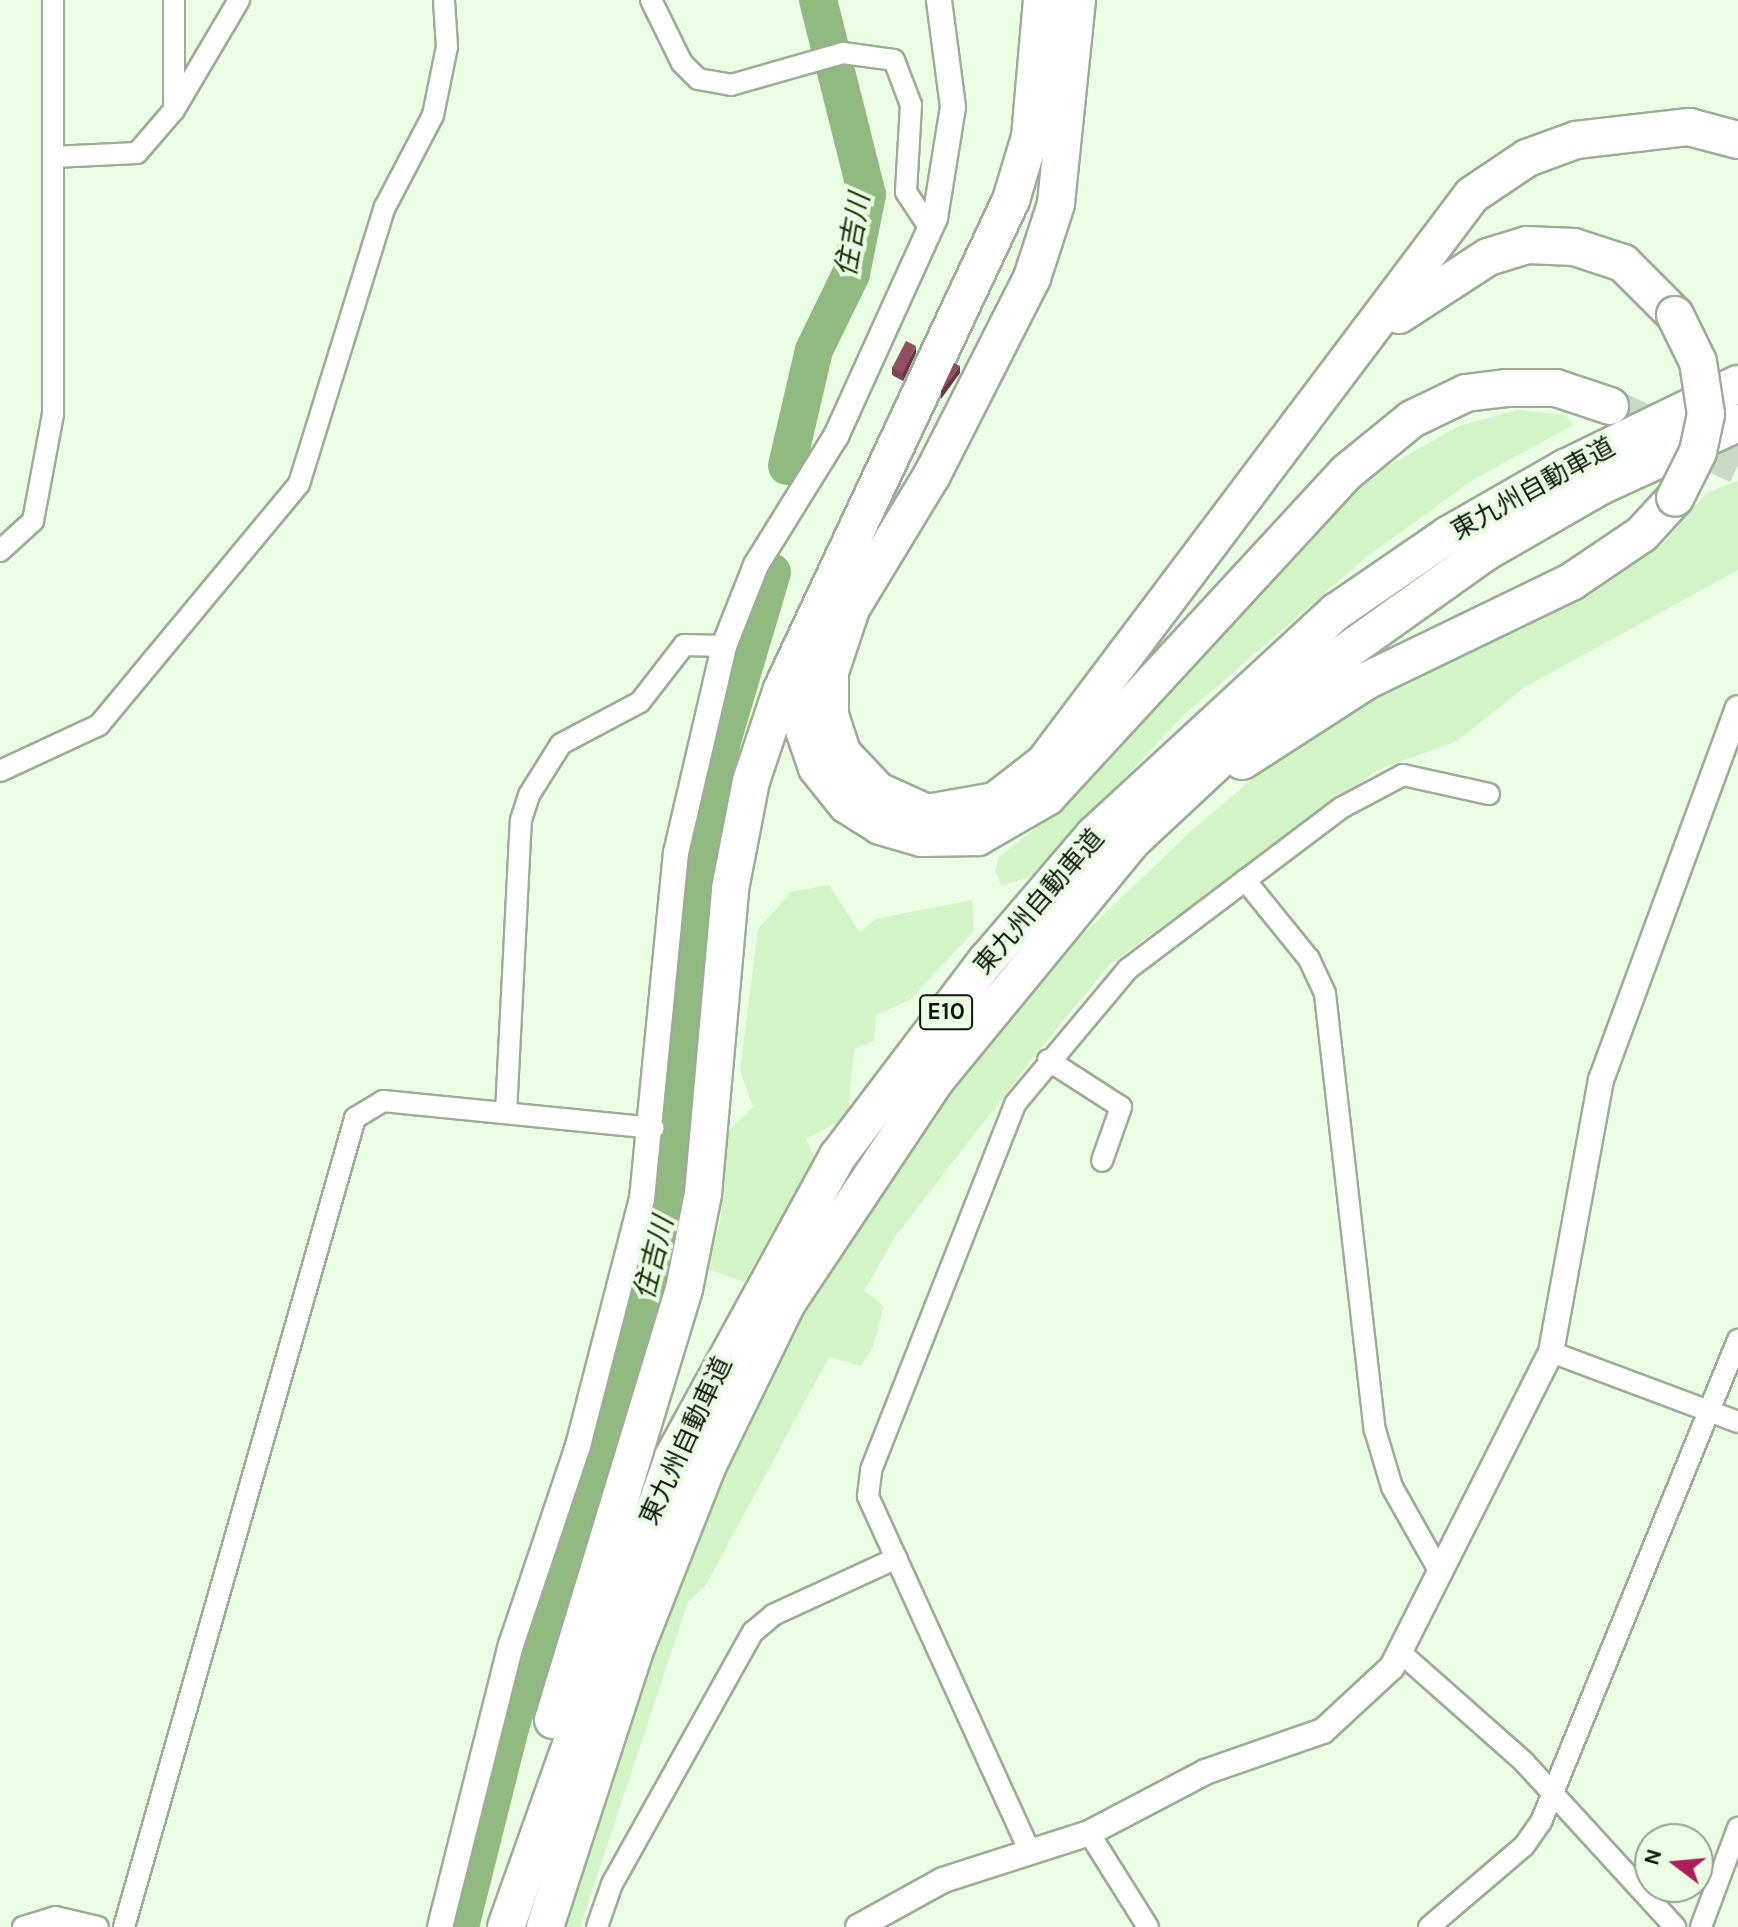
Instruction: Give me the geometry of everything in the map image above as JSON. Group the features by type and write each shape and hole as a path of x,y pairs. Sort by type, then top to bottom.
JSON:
{"highway":[{"path":"499,1927 564,1676 684,1289 703,1194 730,889 751,781 782,689 847,544 1011,200 1030,137 1042,0"},
{"path":"1077,0 1056,204 1032,278 837,645 830,715 855,770 895,802 943,814 995,801 1030,777 1373,335 1472,195 1527,158 1636,130 1689,127 1738,140"},
{"path":"1131,842 1366,681 1597,566 1675,498 1698,452 1706,414 1698,362 1675,315 1623,263 1574,247 1527,245 1442,282 1373,335"},
{"name":"東九州自動車道","path":"506,1927 607,1627 680,1443 838,1156 987,960 1139,790 1336,612 1448,535 1565,468 1738,384"},
{"path":"847,544 801,686 804,730 817,768 847,805 880,826 921,838 978,837 1047,797 1347,472 1412,419 1466,393 1506,388 1556,388 1610,406"},
{"name":"東九州自動車道","path":"545,1927 650,1612 708,1465 787,1303 935,1081 1131,842 1298,686 1412,600 1601,486 1738,423"}],"street":[{"path":"0,551 33,521 53,414 53,0"},
{"path":"174,0 174,110"},
{"path":"53,157 137,153 174,110 239,0"},
{"path":"0,771 99,725 299,484 385,207 433,115 447,47 444,0"},
{"path":"651,0 682,63 698,79 731,85 843,53 894,60 906,79 906,192 931,230"},
{"path":"440,1927 511,1645 619,1304 654,1128 670,894 695,749 724,646 756,565 836,436 931,230 953,107 939,0"},
{"path":"506,1113 521,820 529,795 561,744 640,702 684,645 724,646"},
{"path":"858,1927 943,1880 1089,1833 1205,1772 1323,1731 1354,1709 1401,1653 1551,1352 1568,1286 1597,1092 1738,708"},
{"path":"1030,1852 868,1496 871,1470 1015,1104 1048,1060 1128,969 1385,780 1419,776 1489,794"},
{"path":"1245,880 1309,959 1325,994 1377,1441 1392,1487 1441,1574"},
{"path":"1048,1060 1121,1107 1102,1161"},
{"path":"124,1927 355,1118 383,1101 654,1128"},
{"path":"1429,1927 1524,1846 1552,1797 1738,1340"},
{"path":"1551,1352 1738,1422"},
{"path":"597,1927 612,1884 753,1632 773,1615 897,1558"},
{"path":"1401,1653 1524,1762 1552,1797 1675,1927"},
{"path":"1701,1927 1738,1828"},
{"path":"1089,1833 1148,1927"},
{"path":"23,1927 55,1917 98,1927"}],"green space":[{"path":"1517,410 1565,415 1573,425 1473,480 1369,555 1185,714 1031,876 1002,886 995,872 999,857 1042,823 1310,528 1379,471 1459,426"},
{"path":"1738,481 1738,570 1525,687 1457,741 1378,770 1110,964 1041,1048 897,1234 864,1291 884,1306 873,1347 861,1366 829,1357 706,1585 688,1602 580,1927 562,1927 648,1647 791,1317 927,1122 1050,966 1190,832 1343,702 1594,583 1664,543 1706,493"},
{"path":"829,885 860,933 875,919 972,900 974,931 910,1000 876,1015 874,1041 854,1049 848,1116 806,1139 815,1158 744,1282 702,1267 720,1223 729,1130 753,1107 740,1070 758,929 791,892"}],"building":[{"path":"906,341 916,346 903,373 892,368"},
{"path":"954,363 960,366 941,391"}],"waterway":[{"name":"住吉川","path":"787,466 814,350 851,274 867,195 818,0"},
{"name":"住吉川","path":"460,1927 510,1728 666,1217 701,855 722,741 772,572"}],"tunnel":[{"path":"1610,406 1738,466"}]}
